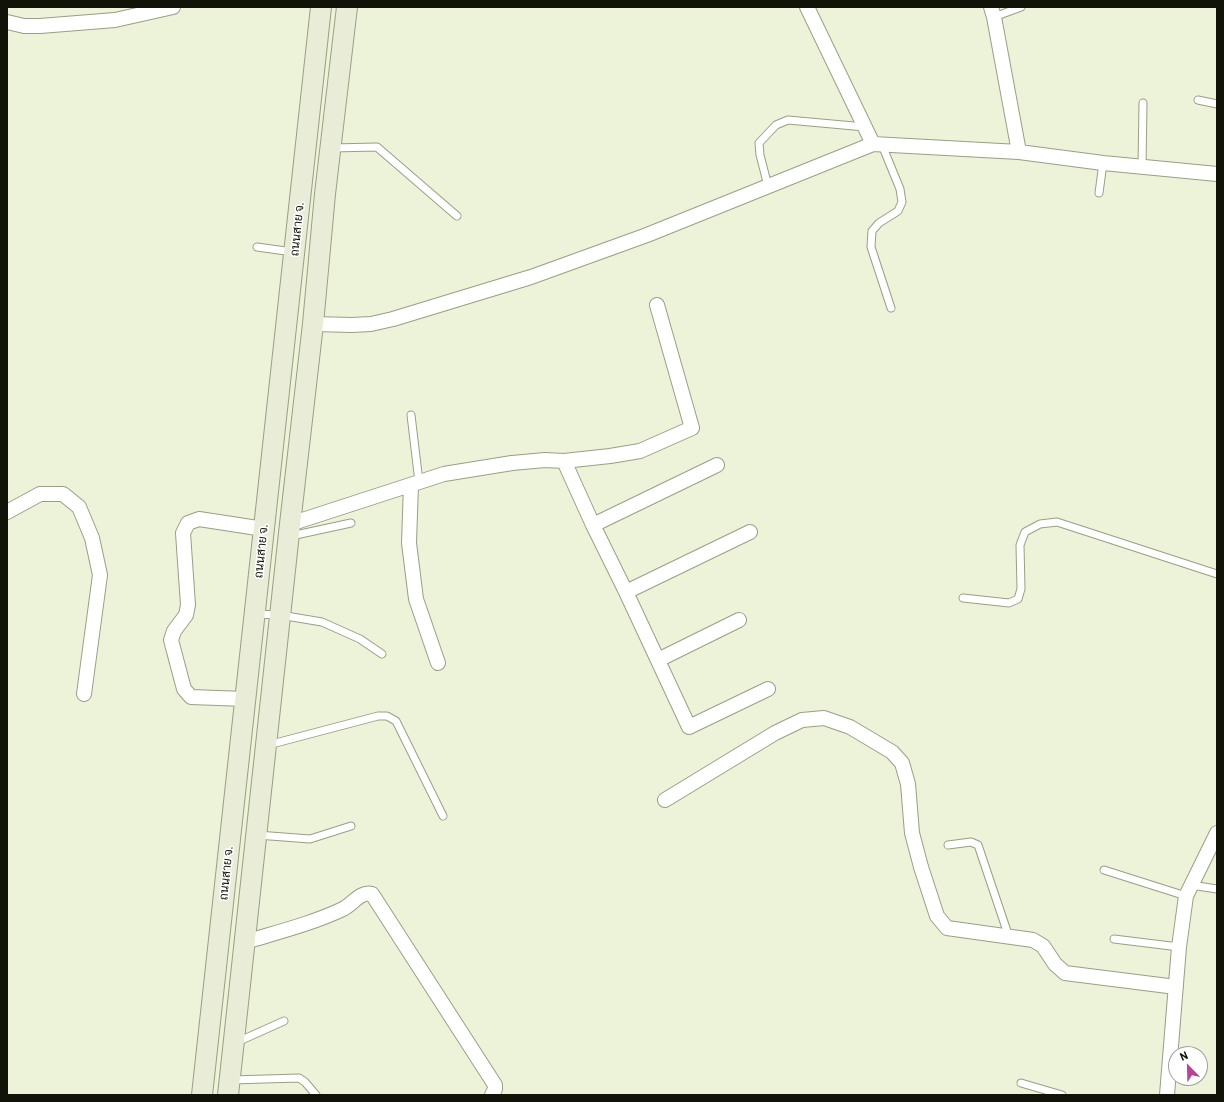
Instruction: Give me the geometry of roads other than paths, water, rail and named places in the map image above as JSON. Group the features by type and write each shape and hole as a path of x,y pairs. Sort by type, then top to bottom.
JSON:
{"main road":[{"name":"ถนนสาย จ.","path":"202,1095 321,7"},
{"name":"ถนนสาย จ.","path":"229,1088 289,530 313,324 330,148 347,7"}],"street":[{"path":"7,22 24,26 40,26 115,20 173,7"},
{"path":"807,7 865,127 878,144"},
{"path":"992,12 1019,152"},
{"path":"313,324 371,324 393,319 531,277 647,235 768,186 878,144 1019,152 1104,163 1217,174"},
{"path":"289,530 444,474 505,464 545,460 564,461 640,451 692,428 657,306"},
{"path":"564,461 689,727 768,689"},
{"path":"593,525 717,465"},
{"path":"415,484 409,543 416,599 438,662"},
{"path":"7,512 40,494 63,494 79,507 92,538 100,575 84,694"},
{"path":"245,699 191,696 184,689 171,640 174,631 186,615 188,605 182,533 188,522 199,519 264,529"},
{"path":"626,592 750,532"},
{"path":"658,660 739,620"},
{"path":"665,800 775,733 802,720 824,718 850,727 892,752 902,763 908,784 912,833 921,867 937,916 947,928 1032,940 1043,946 1055,964 1066,972 1176,987"},
{"path":"1167,1095 1179,947 1188,890 1217,833"},
{"path":"245,942 319,920 346,908 362,895 367,893 372,894 494,1085 495,1089 492,1095"}],"lane":[{"path":"992,12 1021,7"},
{"path":"1198,100 1217,104"},
{"path":"1142,167 1143,103"},
{"path":"768,186 760,155 759,143 776,125 788,120 865,127"},
{"path":"878,144 900,189 902,202 898,211 879,223 872,231 871,246 891,308"},
{"path":"330,148 377,147 456,216"},
{"path":"1099,193 1104,163"},
{"path":"257,247 294,252"},
{"path":"411,415 415,484"},
{"path":"963,598 1009,603 1018,599 1021,589 1020,545 1025,532 1040,524 1057,522 1217,574"},
{"path":"289,530 351,523"},
{"path":"254,614 280,615 322,622 360,639 382,654"},
{"path":"266,745 378,716 387,716 396,722 443,816"},
{"path":"257,835 310,839 351,826"},
{"path":"948,845 971,842 978,845 1009,937"},
{"path":"1104,870 1188,890 1217,889"},
{"path":"1114,939 1179,947"},
{"path":"234,1044 284,1021"},
{"path":"229,1088 299,1078 305,1082 316,1095"},
{"path":"1021,1083 1062,1095"}]}
